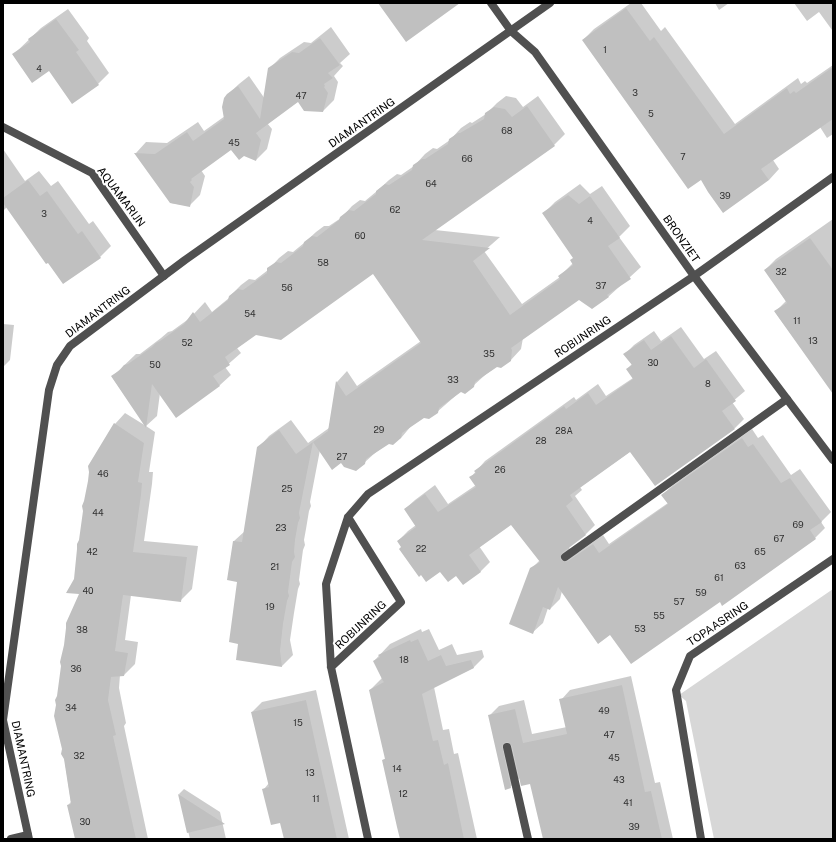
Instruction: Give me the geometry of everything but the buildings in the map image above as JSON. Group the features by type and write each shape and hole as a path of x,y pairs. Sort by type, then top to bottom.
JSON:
{"street":[{"name":"BRONZIET","path":"490,3 511,32 535,52 694,276 833,460"},
{"name":"DIAMANTRING","path":"29,837 3,720 48,390 56,365 70,346 164,276 550,3"},
{"name":"AQUAMARIJN","path":"3,127 92,173 164,276"},
{"name":"ROBIJNRING","path":"368,839 331,667 326,584 348,517 368,494 694,276 833,177"},
{"path":"565,557 787,399"},
{"name":"ROBIJNRING","path":"331,667 401,602 348,517"},
{"name":"TOPAASRING","path":"701,839 676,690 690,656 833,559"},
{"path":"507,747 528,839"},
{"path":"11,839 29,837"}],"shaded area":[{"path":"833,589 833,839 714,839 686,701 679,695"}]}
